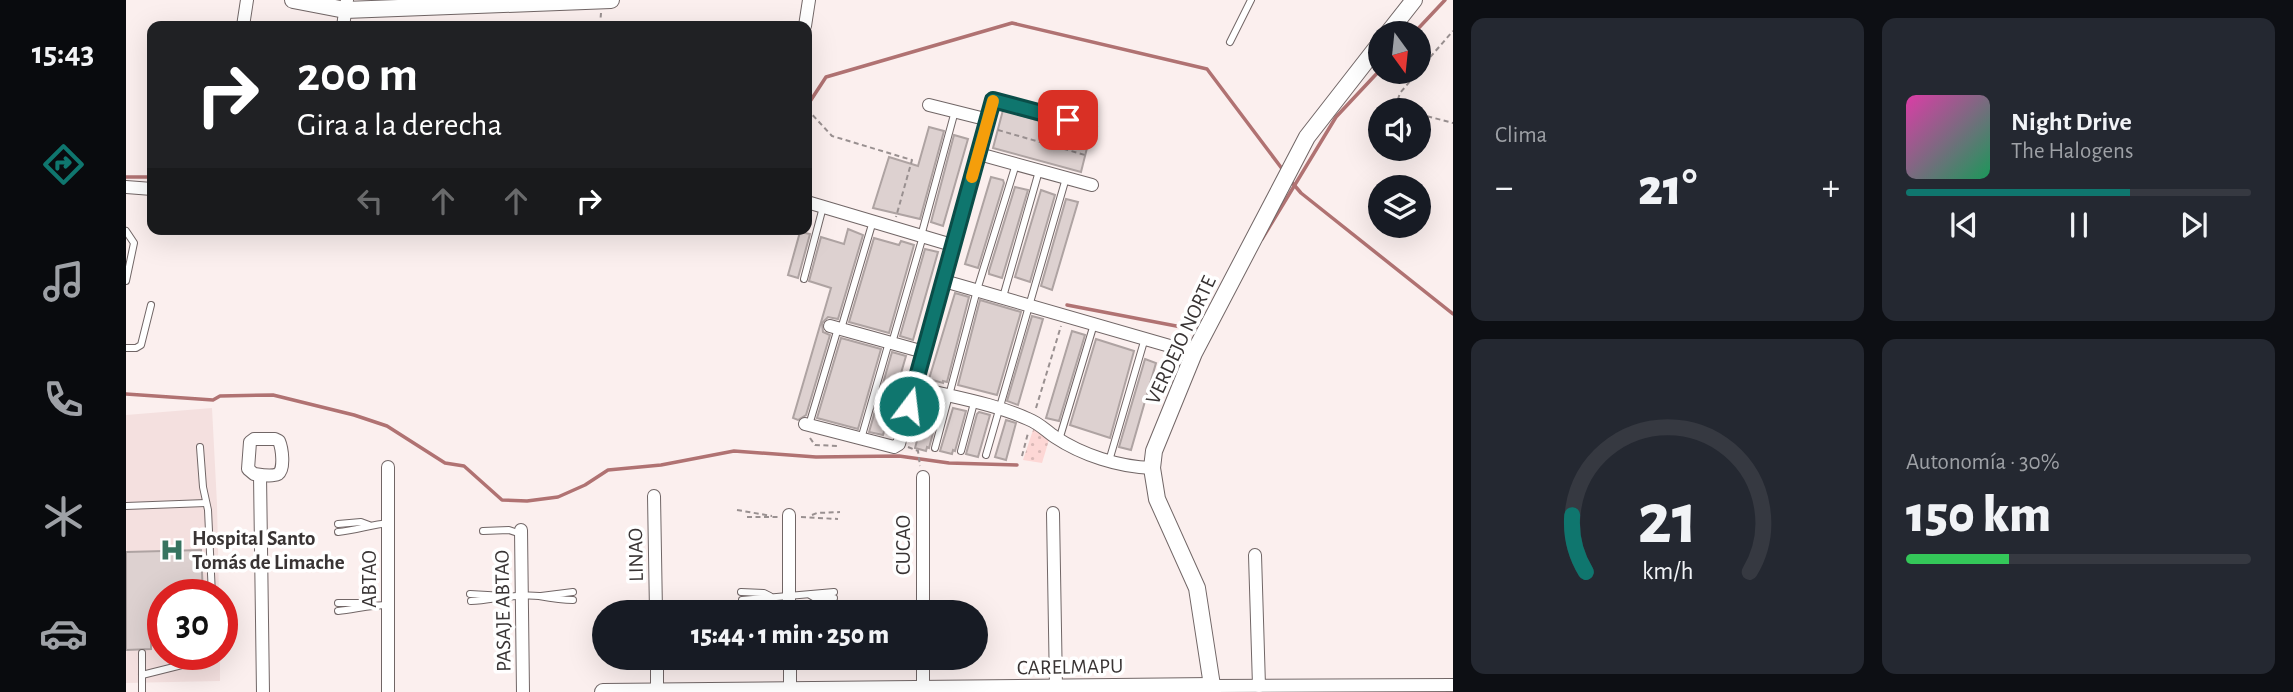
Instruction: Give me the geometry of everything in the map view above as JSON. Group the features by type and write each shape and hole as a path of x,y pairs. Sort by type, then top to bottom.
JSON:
{"street":[{"path":"244,21 247,0"},
{"path":"293,0 345,12 609,0"},
{"path":"806,21 809,0"},
{"path":"1397,21 1414,0"},
{"name":"VERDEJO NORTE","path":"1212,689 1197,588 1154,489 1154,451 1195,353 1307,136 1368,59"},
{"path":"807,425 894,447 899,444 993,100"},
{"path":"929,105 987,123"},
{"path":"979,154 1092,185"},
{"path":"126,187 147,188"},
{"path":"812,203 952,245"},
{"path":"944,281 1195,353"},
{"path":"836,328 924,352"},
{"path":"914,387 998,409 1032,421 1080,451 1109,461 1152,468"},
{"name":"ABTAO","path":"388,467 388,692"},
{"path":"260,475 263,692"},
{"name":"CUCAO","path":"923,477 923,600"},
{"name":"LINAO","path":"654,496 656,600"},
{"path":"1053,513 1056,688"},
{"path":"789,516 789,600"},
{"name":"PASAJE ABTAO","path":"522,532 523,692"},
{"path":"1255,555 1259,686"},
{"path":"657,670 657,692"},
{"path":"790,670 790,690"},
{"path":"923,670 923,690"},
{"name":"CARELMAPU","path":"603,692 1056,688 1133,690 1259,686 1287,689 1422,689 1453,685"}],"lane":[{"path":"1230,42 1251,0"},
{"path":"993,100 1094,127"},
{"path":"861,439 922,236 955,111"},
{"path":"935,448 977,290 1016,164"},
{"path":"1003,297 1039,171"},
{"path":"986,455 1066,178"},
{"path":"804,279 824,207"},
{"path":"807,425 836,328 873,222"},
{"path":"126,232 134,243 126,281"},
{"path":"126,348 141,345 151,305"},
{"path":"1059,440 1094,323"},
{"path":"1109,461 1145,338"},
{"path":"961,451 974,403"},
{"path":"200,447 208,510 211,579"},
{"path":"126,506 206,503"},
{"path":"338,524 388,523"},
{"path":"338,532 361,529 369,525"},
{"path":"483,531 522,532"},
{"path":"741,596 834,595"},
{"path":"470,597 500,599 539,596 547,599 573,596"},
{"path":"338,603 388,605"},
{"path":"338,611 370,605"},
{"path":"142,653 142,692"},
{"path":"142,675 162,670"}],"path":[{"path":"1432,56 1453,31"},
{"path":"812,114 832,136 912,160 894,228"},
{"path":"1431,117 1453,123"},
{"path":"987,123 1085,155"},
{"path":"1022,456 1065,314"},
{"path":"918,452 919,462"},
{"path":"737,510 776,517 747,517"},
{"path":"811,516 817,513 840,512"},
{"path":"789,516 838,519"}],"shaded area":[{"name":"Hospital Santo Tomás de Limache","path":"212,408 219,579 147,579 147,670 220,670 220,681 126,683 126,415"},
{"path":"1034,427 1049,440 1042,463 1023,460"}],"building":[{"path":"1003,110 1090,136 1081,172 993,148"},
{"path":"929,127 944,131 920,219 873,208 889,157 918,166"},
{"path":"954,135 968,139 943,226 931,222"},
{"path":"991,177 1003,180 1004,183 978,268 965,264"},
{"path":"1015,187 1028,190 1002,278 989,274 989,271"},
{"path":"1041,190 1055,195 1030,282 1015,277"},
{"path":"1066,199 1078,202 1052,290 1041,286"},
{"path":"848,229 863,235 838,319 828,317 822,323 823,332 830,335 806,415 798,420 793,418 831,288 809,281 821,237 844,244"},
{"path":"799,235 810,235 798,278 788,275"},
{"path":"874,238 899,245 901,241 914,245 889,333 849,322"},
{"path":"925,249 938,252 913,340 900,336"},
{"path":"955,293 969,297 947,382 943,383 929,379"},
{"path":"980,300 1021,312 997,395 958,385"},
{"path":"1032,316 1043,319 1018,405 1007,401"},
{"path":"1072,331 1085,335 1059,421 1046,418"},
{"path":"841,338 881,349 858,429 817,418"},
{"path":"1096,339 1134,351 1110,438 1070,425"},
{"path":"892,352 906,356 883,435 869,432"},
{"path":"1145,359 1156,363 1131,450 1119,447"},
{"path":"927,404 940,407 926,451 915,448"},
{"path":"953,408 966,411 952,454 940,451"},
{"path":"979,412 990,415 978,457 966,454"},
{"path":"1006,420 1016,423 1006,460 995,457"},
{"path":"201,550 202,579 147,579 147,649 126,650 126,552"}],"waterway":[{"path":"1425,21 1445,0"},
{"path":"812,98 826,77 1012,23 1207,69 1283,170"},
{"path":"1262,239 1336,117 1368,83"},
{"path":"126,177 147,177"},
{"path":"1289,179 1301,193 1453,314"},
{"path":"1067,305 1197,330"},
{"path":"126,394 213,400 220,396 273,395 354,415 387,426 445,463 464,466 502,500 527,501 558,497 585,485 608,470 661,465 734,451 816,457 899,456 949,463 1017,465"}],"slow traffic":[{"path":"972,177 993,101"}],"place":[{"name":"Hospital Santo Tomás de Limache","path":"172,550"}],"route":[{"path":"909,406 993,100 1068,120"}]}
